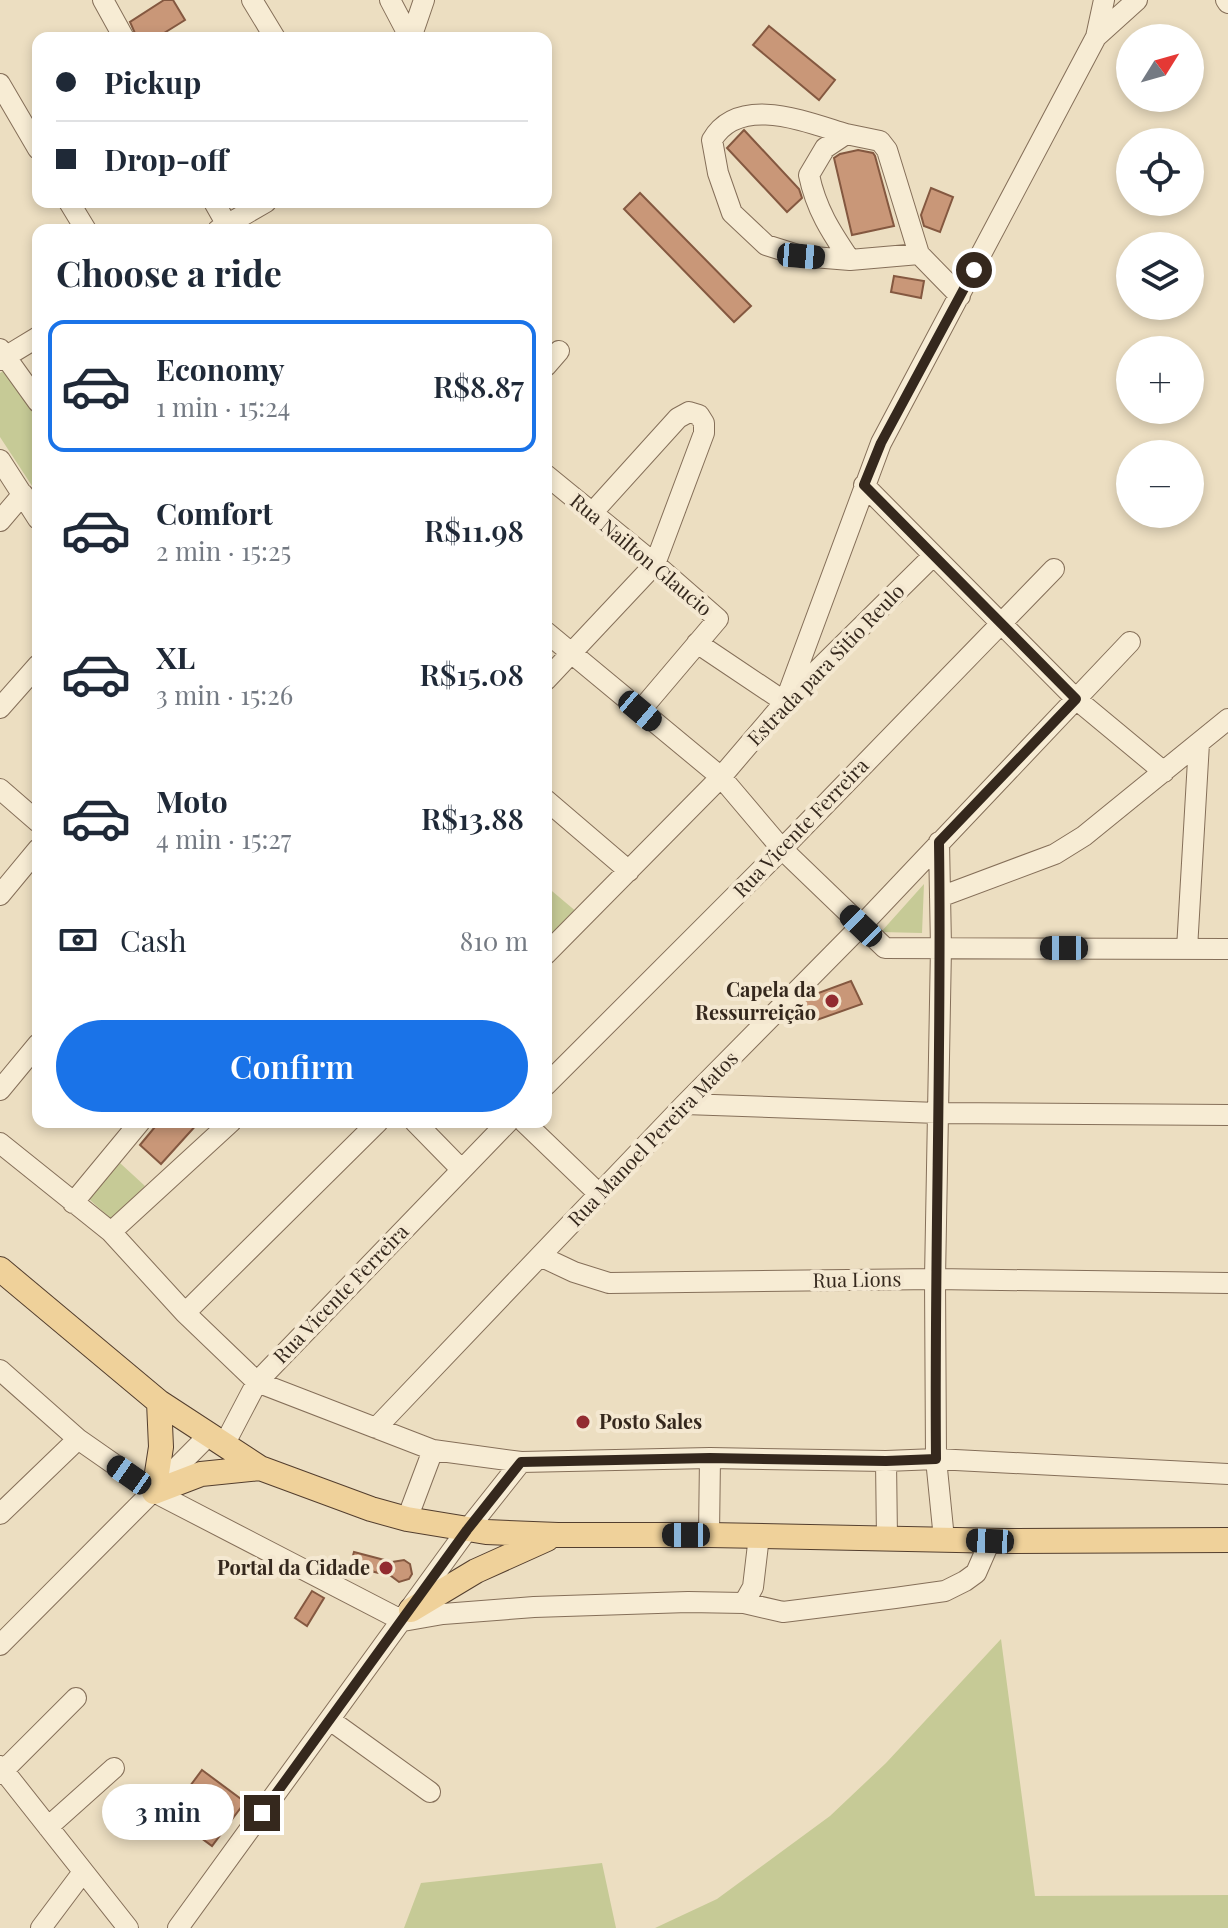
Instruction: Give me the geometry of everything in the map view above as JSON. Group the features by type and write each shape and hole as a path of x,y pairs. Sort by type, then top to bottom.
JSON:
{"main road":[{"path":"0,1269 159,1402 260,1468 407,1519 467,1530 558,1535 997,1541 1228,1540"},
{"path":"159,1402 161,1447 154,1492 201,1474 260,1468"},
{"path":"407,1615 476,1571 558,1535"}],"street":[{"path":"103,0 121,32"},
{"path":"252,0 271,32"},
{"path":"390,0 407,32"},
{"path":"412,32 424,0"},
{"path":"697,643 785,702 881,443 1096,37 1104,0"},
{"path":"1096,37 1137,0"},
{"path":"0,84 32,139"},
{"path":"919,254 850,260 801,256 766,245 732,213 718,173 712,140 719,128 731,120 757,115 792,119 880,141 887,150 919,254 960,296"},
{"path":"846,134 825,148 809,175 822,218 850,260"},
{"path":"229,224 256,208"},
{"path":"32,340 2,355 32,394"},
{"path":"552,673 655,564 704,433 704,423 699,415 689,412 678,418 593,512"},
{"path":"0,460 32,509"},
{"name":"Rua Nailton Glaucio","path":"552,480 718,619 640,711"},
{"path":"864,485 1076,699 1164,772"},
{"path":"0,521 23,494"},
{"name":"Estrada para Sitio Reulo","path":"721,777 785,702 933,556"},
{"name":"Rua Vicente Ferreira","path":"552,1079 782,849 1054,569"},
{"path":"552,637 721,777 782,849 885,948 1228,949"},
{"name":"Rua Manoel Pereira Matos","path":"376,1428 685,1104 861,926 1130,642"},
{"path":"0,708 32,672"},
{"path":"940,897 1055,854 1084,836 1228,719"},
{"path":"1187,949 1199,743"},
{"path":"552,948 721,777"},
{"path":"0,789 32,817"},
{"path":"552,805 629,871"},
{"path":"939,842 941,947 935,1279 936,1459 944,1539"},
{"path":"0,895 32,856"},
{"path":"0,1090 32,1051"},
{"path":"685,1104 938,1113 1228,1115"},
{"path":"73,1203 135,1128"},
{"path":"111,1232 224,1128"},
{"path":"185,1313 372,1128"},
{"path":"421,1128 461,1169"},
{"name":"Rua Vicente Ferreira","path":"1,1642 154,1492 216,1440 257,1382 502,1128"},
{"path":"530,1128 599,1194"},
{"path":"0,1143 111,1232 185,1313 257,1382 433,1450 521,1462 710,1458 936,1459 1228,1474"},
{"name":"Rua Lions","path":"540,1256 574,1272 609,1283 935,1279 1228,1283"},
{"path":"0,1370 78,1439 154,1492 407,1615 534,1607 744,1603 783,1612 945,1591 976,1573 997,1541"},
{"path":"0,1514 78,1439"},
{"path":"407,1519 433,1450"},
{"path":"709,1535 710,1458"},
{"path":"886,1461 887,1538"},
{"path":"178,1928 467,1530 521,1462"},
{"path":"744,1603 753,1587 759,1536"},
{"path":"76,1698 1,1770 128,1928"},
{"path":"330,1720 430,1792"},
{"path":"48,1827 114,1768"},
{"path":"41,1928 83,1872"}],"green space":[{"path":"3,371 32,411 32,486 0,437 0,373"},
{"path":"924,884 922,933 881,932"},
{"path":"552,891 578,913 552,937"},
{"path":"120,1163 145,1186 111,1219 89,1199"},
{"path":"1001,1639 1035,1896 1228,1895 1228,1928 655,1928 717,1899 830,1816 886,1763"},
{"path":"602,1863 616,1928 404,1928 421,1883"}],"building":[{"path":"164,0 173,0 185,20 166,32 134,32 130,22"},
{"path":"769,26 835,80 819,100 753,45"},
{"path":"744,130 799,189 802,198 787,212 727,148"},
{"path":"858,150 875,156 894,226 852,235 834,158"},
{"path":"931,188 953,197 940,232 924,226 921,215"},
{"path":"640,193 751,306 734,322 624,209"},
{"path":"894,276 924,281 921,298 891,292"},
{"name":"Capela da Ressurreição","path":"851,981 862,1004 811,1022 804,1002 810,996"},
{"path":"154,1128 194,1128 161,1164 140,1145"},
{"name":"Portal da Cidade","path":"354,1552 392,1562 404,1560 410,1564 412,1574 409,1579 399,1582 391,1576 350,1566"},
{"path":"312,1591 324,1598 307,1626 295,1618"},
{"path":"202,1770 245,1802 212,1846 169,1814"}],"place":[{"name":"Capela da Ressurreição","path":"832,1001"},
{"name":"Posto Sales","path":"583,1422"},
{"name":"Portal da Cidade","path":"386,1568"}],"route":[{"path":"262,1813 467,1530 521,1462 710,1458 936,1459 935,1279 941,947 939,842 1076,699 864,485 881,443 974,270"}]}
